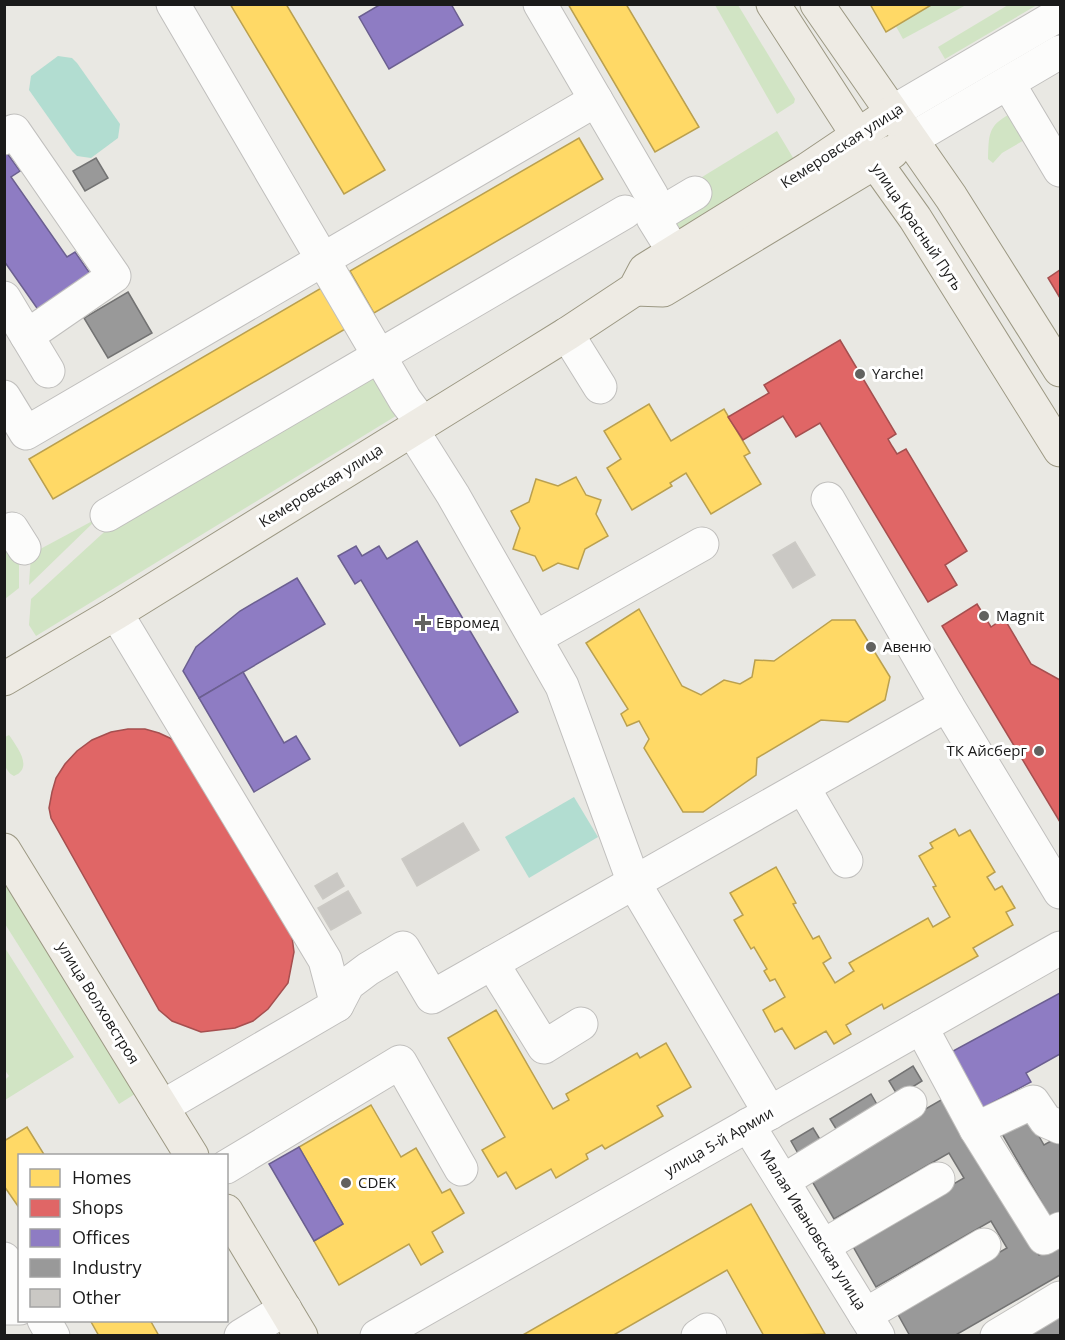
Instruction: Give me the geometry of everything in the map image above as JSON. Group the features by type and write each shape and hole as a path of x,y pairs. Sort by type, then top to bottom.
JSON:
{"main road":[{"name":"улица Красный Путь","path":"773,4 866,149 915,218 1060,450"},
{"path":"817,4 951,197 1060,370"},
{"name":"Кемеровская улица","path":"635,289 663,290 866,149 891,113"},
{"name":"Кемеровская улица","path":"7,672 116,613 567,334 635,289 645,270 674,252 866,149 910,141"},
{"name":"улица Волховстроя","path":"4,850 191,1154"},
{"path":"228,1214 293,1322"}],"street":[{"name":"Малая Ивановская улица","path":"173,4 405,400 453,495 562,686 634,883 759,1119 783,1181 872,1325"},
{"path":"540,4 652,196"},
{"name":"Кемеровская улица","path":"891,113 1060,14"},
{"name":"Кемеровская улица","path":"910,141 1060,52"},
{"path":"1008,83 1060,170"},
{"path":"4,397 26,434 596,100"},
{"path":"4,138 14,131 114,276 27,336"},
{"path":"674,252 653,218 695,193"},
{"path":"107,514 625,212"},
{"path":"4,298 48,371"},
{"path":"567,334 600,387"},
{"path":"828,499 947,705 1060,892"},
{"path":"535,638 702,544"},
{"path":"116,613 325,960 337,1005"},
{"path":"162,1107 337,1005 348,984 403,948 432,997 947,705"},
{"path":"803,787 846,861"},
{"name":"улица 5-й Армии","path":"377,1335 1060,948"},
{"path":"492,963 544,1047 581,1024"},
{"path":"921,1027 976,1129 1044,1238 1060,1229"},
{"path":"228,1166 400,1062 461,1169"},
{"path":"976,1129 1033,1102 1046,1121 1060,1127"},
{"path":"783,1181 910,1103"},
{"path":"824,1246 938,1179"},
{"path":"872,1325 984,1245"},
{"path":"4,1259 18,1280"},
{"path":"997,1335 1060,1298"},
{"path":"45,1322 53,1335"},
{"path":"241,1335 293,1322"},
{"path":"698,1335 707,1330 710,1335"}],"green space":[{"path":"715,5 738,5 795,99 794,103 777,114"},
{"path":"924,5 966,5 903,39 893,21"},
{"path":"1008,5 1037,5 945,59 938,47"},
{"path":"58,56 72,58 77,63 120,124 118,138 91,158 77,156 72,151 29,90 31,76"},
{"path":"1010,114 1026,139 1002,153 993,163 988,159 991,132 1002,118"},
{"path":"777,131 798,166 684,236 663,201"},
{"path":"367,370 404,411 36,636 29,625 31,599 114,523"},
{"path":"98,518 29,585 31,554"},
{"path":"5,540 19,559 19,588 5,599"},
{"path":"9,735 23,763 23,768 14,776 7,769 4,759 5,737"},
{"path":"574,797 598,837 529,878 505,837"},
{"path":"4,877 138,1092 119,1104 5,924"},
{"path":"5,948 74,1057 5,1100 5,1080 9,1076 4,1069"}],"building: Homes":[{"path":"230,4 286,4 385,170 344,194"},
{"path":"568,4 626,4 699,127 655,152"},
{"path":"870,4 933,4 886,32"},
{"path":"579,138 603,179 374,313 350,271"},
{"path":"323,287 347,328 53,499 29,459"},
{"path":"649,404 671,441 724,409 750,453 744,456 761,484 711,514 686,473 670,483 672,486 632,510 607,468 621,459 604,431"},
{"path":"576,477 586,495 601,500 596,514 608,536 585,549 578,569 558,563 543,571 535,556 513,549 520,528 511,511 529,502 536,479 558,486"},
{"path":"639,609 682,686 701,695 724,680 740,684 752,677 755,660 774,661 832,620 855,620 890,677 885,700 848,722 821,720 757,758 756,775 703,812 683,812 644,748 649,739 639,721 627,726 621,714 628,709 586,643"},
{"path":"955,829 959,836 970,830 995,872 987,877 995,890 1002,886 1015,908 1006,912 1013,925 973,948 978,956 884,1009 882,1004 846,1025 851,1034 834,1044 826,1031 795,1049 782,1028 775,1032 763,1010 785,997 775,979 770,981 764,971 767,969 754,947 751,949 734,920 743,915 730,893 776,867 813,939 819,936 831,958 823,963 835,983 854,971 849,963 928,918 933,927 950,917 919,856 933,848 930,843"},
{"path":"496,1010 553,1109 569,1100 566,1094 637,1053 640,1058 666,1043 691,1087 657,1106 663,1116 605,1149 602,1145 586,1154 588,1159 556,1178 551,1169 516,1189 506,1172 498,1177 482,1150 505,1137 448,1038"},
{"path":"371,1105 401,1157 416,1148 442,1193 450,1189 464,1213 432,1232 443,1252 421,1265 409,1244 339,1285 314,1241 343,1224 299,1147"},
{"path":"27,1127 44,1154 18,1154 18,1206 4,1186 4,1141"},
{"path":"751,1204 825,1334 764,1336 727,1270 612,1336 521,1336"},
{"path":"91,1322 151,1322 159,1336 99,1336"}],"building: Shops":[{"path":"1060,270 1060,298 1048,278"},
{"path":"840,340 896,434 888,439 892,446 897,454 906,449 967,551 945,565 957,585 928,602 820,423 796,437 783,416 743,440 728,417 769,393 764,385"},
{"name":"ТК Айсберг","path":"977,604 991,627 1004,618 1031,664 1060,680 1060,822 942,626"},
{"path":"145,729 159,733 174,740 185,750 292,937 294,952 288,983 268,1009 253,1021 235,1028 201,1032 172,1021 159,1010 51,818 49,808 52,792 56,778 65,764 92,740 111,732"}],"building: Offices":[{"path":"381,4 451,4 463,25 389,69 359,17"},
{"path":"4,149 20,171 11,177 67,257 75,252 91,275 39,311 4,261"},
{"path":"417,541 518,712 460,746 361,580 355,584 338,556 356,546 362,556 379,546 387,559"},
{"path":"297,578 325,624 199,698 183,671 196,647 240,611"},
{"path":"243,672 284,743 296,736 310,759 254,792 199,698"},
{"path":"1060,993 1060,1054 1026,1073 1031,1082 973,1113 942,1057"},
{"path":"299,1147 343,1224 314,1241 269,1164"}],"building: Industry":[{"path":"96,158 108,178 85,191 73,171"},
{"path":"128,292 152,333 108,358 84,318"},
{"path":"913,1066 922,1081 898,1096 889,1081"},
{"path":"871,1094 879,1108 838,1132 830,1119"},
{"path":"948,1096 1039,1255 1060,1243 1060,1275 954,1336 910,1336 896,1311 1007,1248 991,1221 876,1287 851,1243 964,1178 949,1153 834,1219 809,1176"},
{"path":"1028,1117 1044,1145 1058,1137 1060,1141 1060,1218 1053,1222 1001,1132"},
{"path":"813,1128 821,1141 799,1155 791,1141"},
{"path":"1060,1310 1060,1336 1017,1336"}],"building: Other":[{"path":"795,542 815,575 793,588 773,555"},
{"path":"463,823 479,850 417,886 402,859"},
{"path":"337,873 344,886 323,899 315,886"},
{"path":"348,891 361,913 331,930 318,908"}],"place":[{"name":"Yarche!","path":"860,374"},
{"name":"Magnit","path":"984,616"},
{"name":"Евромед","path":"423,623"},
{"name":"Авеню","path":"871,647"},
{"name":"ТК Айсберг","path":"1039,751"},
{"name":"CDEK","path":"346,1183"}]}
